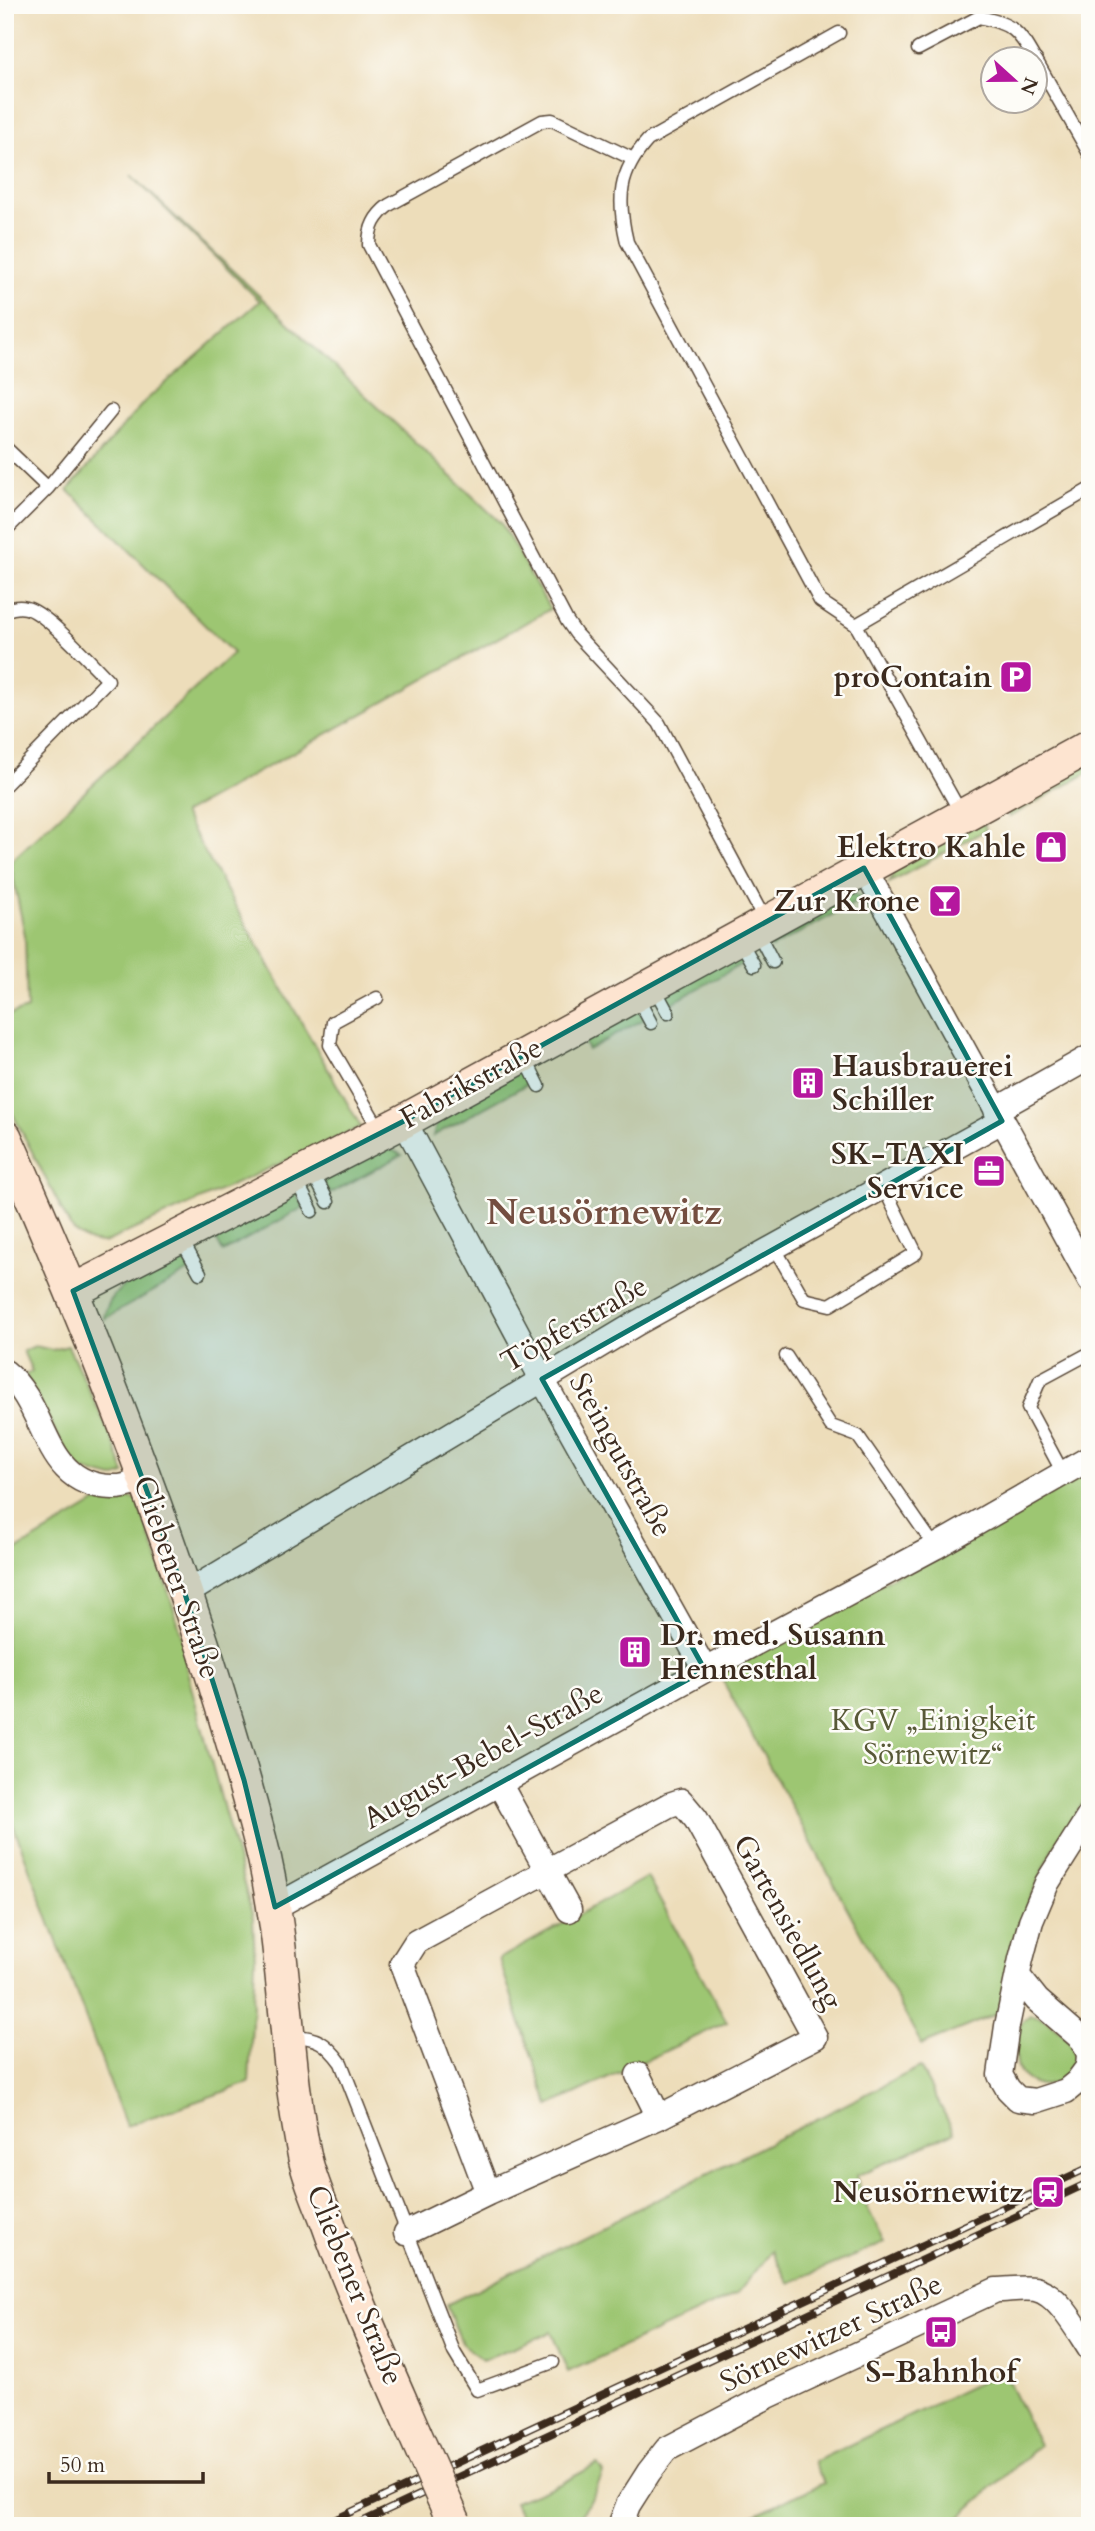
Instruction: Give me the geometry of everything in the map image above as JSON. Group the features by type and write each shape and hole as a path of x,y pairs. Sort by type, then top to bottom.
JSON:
{"street":[{"name":"Fabrikstraße","path":"73,1291 303,1174 644,988 753,938 864,868 1090,746"},
{"path":"864,868 1090,1280"},
{"name":"Töpferstraße","path":"185,1594 637,1323 883,1186 1090,1057"},
{"name":"Steingutstraße","path":"393,1126 542,1379 705,1670"},
{"name":"Cliebener Straße","path":"5,1137 73,1291 185,1594 244,1780 275,1907 292,2079 306,2162 340,2258 455,2524"},
{"path":"5,1372 29,1402 69,1475 94,1485 115,1488 144,1480"},
{"name":"August-Bebel-Straße","path":"275,1907 705,1670 935,1547 1090,1458"},
{"path":"499,1783 569,1910"},
{"name":"Gartensiedlung","path":"406,2233 488,2193 659,2118 815,2037 696,1819 681,1801 669,1805 416,1942 401,1964 488,2193"},
{"path":"1018,1976 1037,2000 1083,2040 1090,2054 1088,2067 1077,2082 1066,2091 1035,2101 1018,2099 1008,2089 1000,2075 1002,2048 1018,1976 1031,1921 1047,1883 1090,1815"},
{"path":"638,2076 659,2118"},
{"name":"Sörnewitzer Straße","path":"620,2526 628,2505 667,2449 768,2396 996,2290 1037,2289 1063,2308 1090,2349"}],"lane":[{"path":"918,49 979,17 1000,21 1015,28 1026,46"},
{"path":"839,33 648,140 631,158 622,187 621,215 626,242 820,601 856,625 962,815"},
{"path":"1050,86 1090,155"},
{"path":"631,158 552,120 542,121 389,205 378,214 369,229 369,245 567,621 659,723 753,938 773,962"},
{"path":"5,531 48,488 111,411"},
{"path":"5,447 48,488"},
{"path":"856,625 1090,489"},
{"path":"5,611 11,608 28,608 44,618 108,680 5,785"},
{"path":"644,988 668,1013"},
{"path":"644,988 651,1023"},
{"path":"377,998 333,1022 330,1045 393,1126"},
{"path":"523,1055 539,1086"},
{"path":"303,1174 328,1202"},
{"path":"303,1174 312,1211"},
{"path":"774,1247 804,1298 830,1305 916,1253 883,1186"},
{"path":"180,1237 200,1273"},
{"path":"1063,1473 1028,1408 1040,1380 1090,1353"},
{"path":"786,1356 831,1426 858,1436 935,1547"},
{"path":"287,2035 313,2038 329,2046 341,2063 454,2352 477,2390 553,2362"}],"highlighted area":[{"path":"864,868 1002,1121 542,1379 705,1670 275,1907 244,1780 185,1594 73,1291 404,1121"}],"green space":[{"path":"131,175 501,523 550,609 183,814 361,1127 104,1243 85,1239 70,1226 5,1099 5,1016 27,1009 25,935 10,862 233,653 68,490 144,402 260,301"},
{"path":"1084,763 1089,772 1009,817 1004,807"},
{"path":"982,819 986,830 889,883 894,871"},
{"path":"853,894 862,899 771,948 764,935 844,895"},
{"path":"739,949 747,961 669,1005 662,992"},
{"path":"636,1005 644,1019 588,1050 580,1036"},
{"path":"524,1067 531,1082 433,1136 438,1120"},
{"path":"386,1147 402,1155 329,1194 321,1177"},
{"path":"294,1191 304,1207 223,1252 214,1235"},
{"path":"181,1252 191,1270 104,1319 107,1307 123,1286"},
{"path":"35,1346 52,1350 68,1346 111,1436 125,1474 113,1478 75,1468 25,1375 32,1371 23,1351"},
{"name":"KGV „Einigkeit Sörnewitz“","path":"1090,1467 1090,1792 1054,1847 1017,1928 999,2013 922,2045 719,1674"},
{"path":"109,1495 137,1499 164,1577 187,1653 186,1667 253,1918 255,1961 249,2083 126,2126 5,1803 5,1557"},
{"path":"647,1877 727,2022 549,2106 499,1959"},
{"path":"1030,2015 1043,2018 1062,2033 1074,2052 1070,2071 1054,2083 1034,2083 1020,2072 1016,2058 1018,2034 1022,2022"},
{"path":"920,2067 954,2132 856,2176 867,2207 885,2243 789,2283 772,2251 737,2294 568,2372 551,2332 482,2360 462,2343 446,2305"},
{"path":"1003,2371 1039,2445 950,2526 729,2526 824,2483 814,2462"},
{"path":"597,2464 603,2473 589,2504 578,2518 560,2527 525,2526 514,2502 560,2484"}],"railway":[{"path":"321,2526 1090,2167"},
{"path":"353,2526 1090,2182"}],"place":[{"name":"proContain","path":"1016,677"},
{"name":"Elektro Kahle","path":"1051,847"},
{"name":"Zur Krone","path":"945,901"},
{"name":"Hausbrauerei Schiller","path":"808,1083"},
{"name":"SK-TAXI Service","path":"989,1171"},
{"name":"Dr. med. Susann Hennesthal","path":"635,1652"},
{"name":"Neusörnewitz","path":"1048,2192"},
{"name":"S-Bahnhof","path":"941,2332"}],"district":[{"name":"Neusörnewitz","path":"604,1212"}]}
